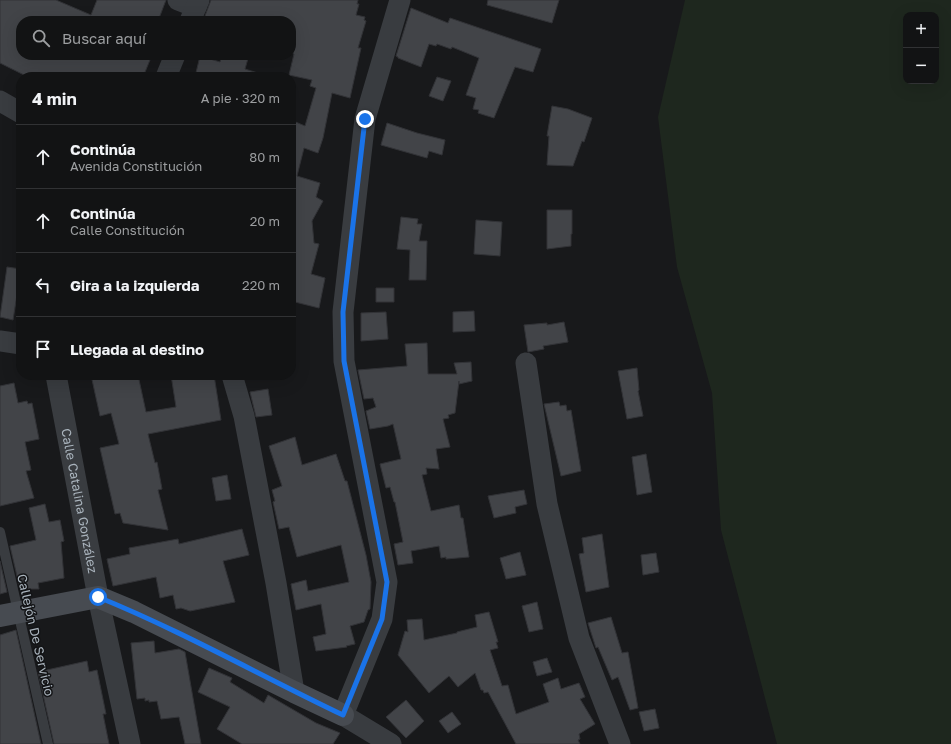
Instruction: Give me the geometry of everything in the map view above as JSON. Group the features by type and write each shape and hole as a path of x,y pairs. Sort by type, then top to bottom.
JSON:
{"street":[{"path":"343,715 382,619 387,582 344,361 343,312 365,119 400,0"},
{"path":"168,72 174,60"},
{"path":"0,101 16,110"},
{"path":"0,341 16,343"},
{"path":"526,363 547,504 580,638 620,744"},
{"name":"Calle Catalina González","path":"57,380 98,597 130,744"},
{"path":"233,380 244,416 276,583 294,692"},
{"path":"9,614 98,597 134,612 343,715 391,744"}],"lane":[{"name":"Callejón De Servicio","path":"0,532 9,614 48,744"}],"shaded area":[{"path":"685,0 951,0 951,744 777,744 721,530 712,393 677,267 658,117"}],"building":[{"path":"0,0 56,0 91,15 97,0 166,0 160,16 16,16 16,60 150,60 145,72 18,72 0,63"},
{"path":"211,0 358,0 357,4 359,4 356,15 365,17 364,20 366,21 358,48 361,48 350,98 332,93 323,138 318,153 304,148 297,176 320,183 316,197 323,201 312,221 314,243 319,244 311,274 325,278 319,308 296,302 296,122 305,126 316,88 310,86 312,80 296,77 296,72 290,72 293,60 296,60 296,16 205,16"},
{"path":"488,0 559,0 552,23 487,5"},
{"path":"411,8 448,23 450,18 541,49 533,72 515,67 494,118 478,113 479,110 473,109 476,98 466,95 479,58 452,47 451,49 437,44 436,46 429,44 421,67 396,56"},
{"path":"199,60 213,60 220,62 221,60 248,60 245,69 255,72 196,72"},
{"path":"437,77 451,81 443,101 429,96"},
{"path":"552,106 568,109 592,118 584,142 582,141 573,166 547,165 549,136 547,136"},
{"path":"387,123 445,140 442,155 429,151 427,158 381,145"},
{"path":"547,210 572,210 571,246 547,249"},
{"path":"401,217 418,219 417,224 422,224 419,241 427,241 426,280 409,280 410,250 397,249"},
{"path":"476,220 502,222 500,256 474,254"},
{"path":"7,267 16,268 16,301 13,320 0,317"},
{"path":"376,288 394,288 394,302 376,302"},
{"path":"474,311 475,331 453,332 453,312"},
{"path":"386,312 388,339 361,341 361,313"},
{"path":"564,322 568,342 543,346 544,349 528,352 524,325 547,323 547,325"},
{"path":"427,343 428,374 457,374 454,363 471,362 472,381 459,384 459,381 455,413 448,415 449,418 443,419 450,447 436,449 439,469 426,468 427,474 422,475 431,511 459,505 461,518 463,518 469,557 441,558 439,546 411,551 413,563 398,565 394,544 403,542 395,502 390,487 386,488 380,464 401,459 393,424 370,429 366,411 376,407 373,398 364,399 358,370 407,366 405,344"},
{"path":"637,368 638,391 643,416 627,419 618,371"},
{"path":"92,380 139,380 146,412 176,407 172,380 215,380 221,420 148,434 155,463 157,462 162,489 158,490 168,530 123,523 120,513 115,514 100,448 119,444 111,413 100,416"},
{"path":"14,383 18,403 27,401 28,404 32,403 39,439 25,442 31,470 26,471 34,498 0,506 0,386"},
{"path":"268,389 272,415 256,417 250,392"},
{"path":"559,402 560,406 566,405 567,411 571,410 581,471 561,476 544,404"},
{"path":"295,437 302,465 336,454 345,481 347,481 366,555 371,582 370,609 368,610 364,622 350,626 355,644 346,646 347,647 316,651 313,637 326,634 321,604 296,610 291,584 306,580 308,591 349,582 341,545 297,557 289,527 279,529 272,490 282,486 269,446"},
{"path":"646,454 652,492 637,495 632,457"},
{"path":"227,475 231,499 216,501 212,478"},
{"path":"524,490 527,504 515,507 516,513 494,518 488,496"},
{"path":"45,504 49,522 60,520 64,541 61,542 64,578 38,583 39,589 20,589 10,546 36,540 29,508"},
{"path":"242,529 249,555 223,561 235,602 190,611 181,608 176,609 173,595 160,598 156,577 113,586 107,559 130,554 129,548 178,539 179,544"},
{"path":"602,534 609,587 586,592 579,554 584,553 582,538"},
{"path":"520,552 526,575 506,579 500,558"},
{"path":"656,553 659,572 643,575 641,555"},
{"path":"0,561 7,592 0,594"},
{"path":"537,602 543,629 529,632 522,606"},
{"path":"489,612 498,642 496,642 498,648 490,650 502,686 508,685 516,714 549,702 543,684 558,678 561,689 579,683 585,697 580,699 595,724 579,734 580,739 578,740 580,744 516,744 488,692 484,693 483,690 481,690 475,673 458,687 449,676 429,693 398,655 405,631 408,632 407,620 422,619 424,640 477,627 475,615"},
{"path":"611,617 622,653 628,652 638,708 630,710 618,677 612,680 598,647 596,648 588,623"},
{"path":"16,630 41,744 0,744 0,635"},
{"path":"154,641 155,653 179,649 185,652 201,744 185,744 179,717 161,719 157,701 145,701 145,698 137,699 131,643"},
{"path":"547,658 552,672 537,676 533,662"},
{"path":"87,661 89,672 97,670 106,714 103,714 109,744 54,744 38,672"},
{"path":"209,668 232,678 230,682 264,703 268,695 316,723 340,733 333,744 242,744 217,729 230,707 198,692"},
{"path":"406,700 424,721 406,738 386,717"},
{"path":"655,709 659,728 644,731 639,712"},
{"path":"452,712 461,724 448,733 439,721"}],"route":[{"path":"98,597 134,612 343,715 382,619 387,582 344,361 343,312 365,119"}]}
